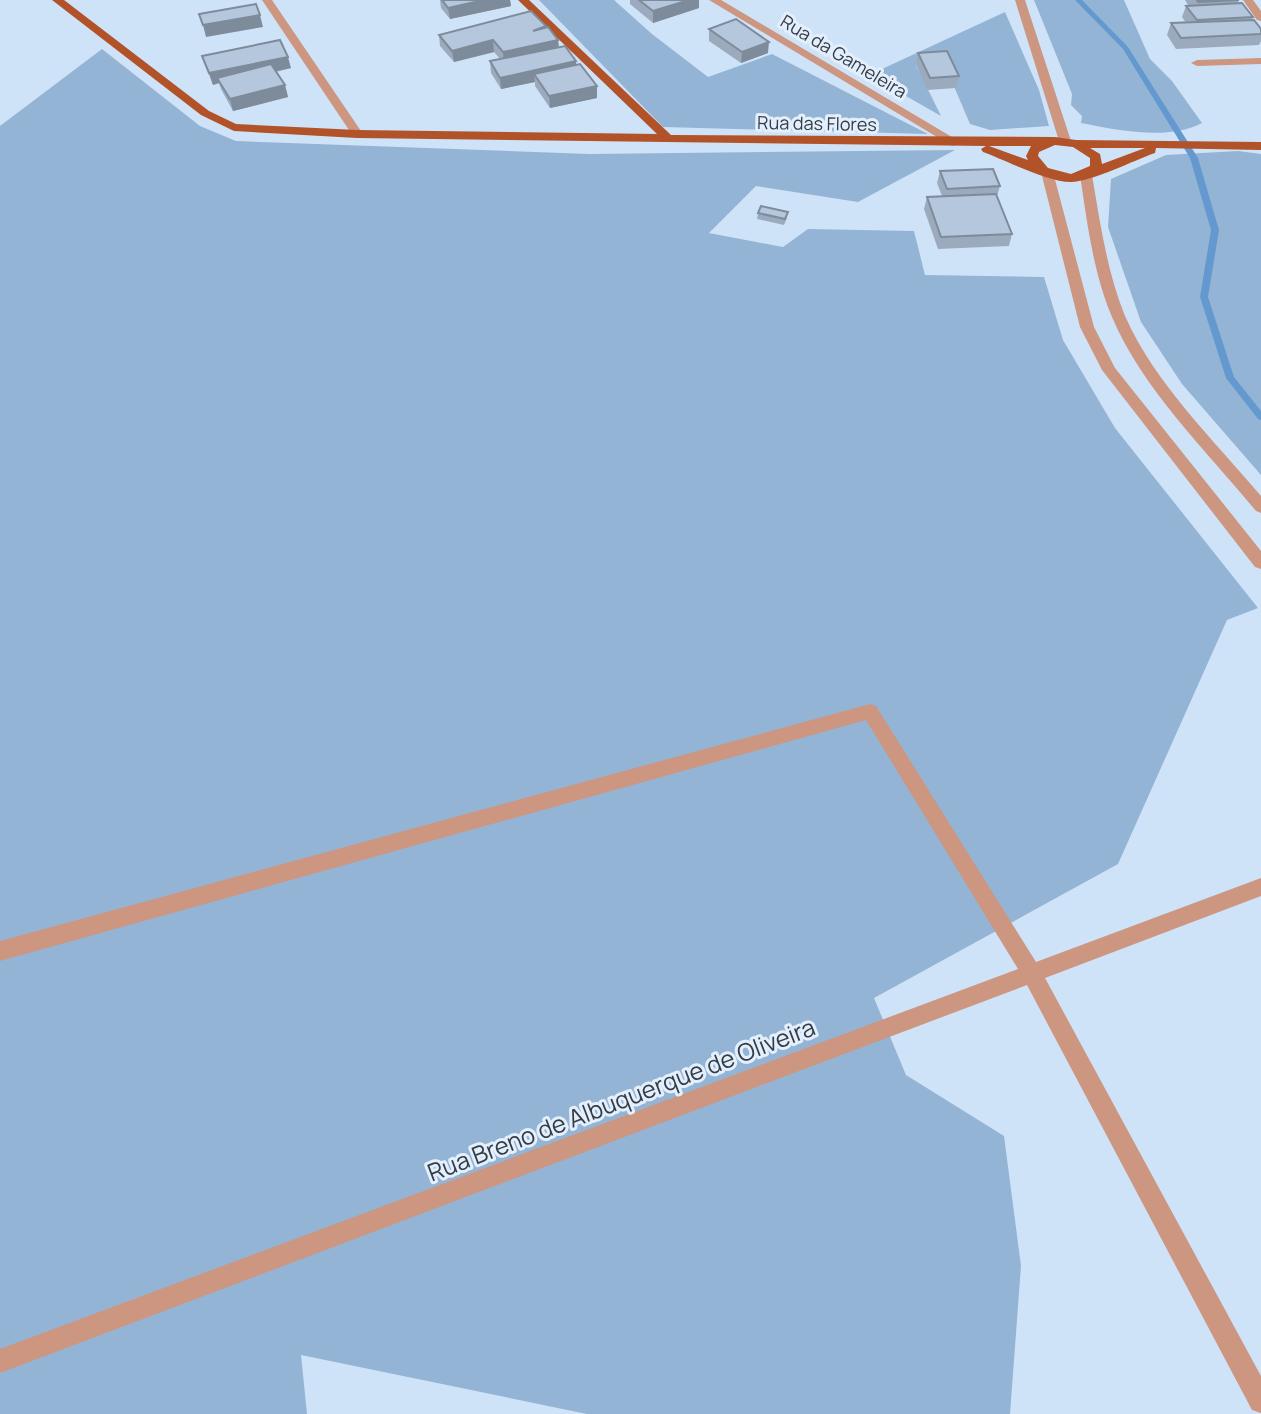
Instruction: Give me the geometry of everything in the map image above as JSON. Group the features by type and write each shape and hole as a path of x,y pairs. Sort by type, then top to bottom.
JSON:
{"main road":[{"name":"Rua das Flores","path":"57,0 205,113 234,127 357,134 961,143"},
{"path":"523,0 667,138"},
{"path":"1043,170 1032,156 1033,150 1045,142"},
{"path":"961,143 1261,146"},
{"path":"961,143 1015,157 1067,177 1089,174 1170,145"},
{"path":"1071,143 1096,157 1096,167 1089,174"}],"street":[{"path":"267,0 357,134"},
{"name":"Rua da Gameleira","path":"714,0 961,143"},
{"path":"1020,0 1071,143"},
{"path":"1248,0 1261,18"},
{"path":"1196,63 1261,61"},
{"path":"1043,170 1087,327 1109,370 1261,563"},
{"path":"1089,174 1111,290 1123,328 1147,366 1261,507"},
{"path":"0,951 870,711 1031,972 1261,1401"},
{"name":"Rua Breno de Albuquerque de Oliveira","path":"0,1361 1261,887"}],"shaded area":[{"path":"539,0 614,0 652,34 708,77 772,54 928,134 663,127"},
{"path":"1034,0 1124,0 1150,59 1172,81 1202,123 1174,132 1158,133 1126,131 1081,123 1082,116 1071,105 1072,94"},
{"path":"1005,12 1039,90 1049,126 990,130 970,124 944,63 916,65 941,116 869,75"},
{"path":"102,49 200,126 236,141 589,154 955,150 858,202 756,186 709,233 783,247 808,229 914,231 925,275 1044,277 1063,340 1115,428 1258,608 1227,620 1118,864 874,998 906,1075 1004,1136 1021,1266 1010,1414 587,1414 301,1355 307,1414 0,1414 0,126"},
{"path":"1238,151 1261,154 1261,475 1182,384 1141,322 1108,227 1111,179 1166,155"}],"building":[{"path":"442,0 484,0 448,8"},
{"path":"639,0 689,0 653,11"},
{"path":"1197,0 1239,0 1198,2"},
{"path":"1242,3 1253,17 1197,20 1186,6"},
{"path":"256,4 260,15 203,25 199,14"},
{"path":"531,11 546,26 533,31 548,27 558,40 503,52 493,40 452,51 439,35"},
{"path":"736,19 769,42 742,52 709,29"},
{"path":"1254,20 1261,29 1261,34 1181,38 1171,23"},
{"path":"280,40 288,57 209,73 202,56"},
{"path":"565,46 576,61 500,78 490,61"},
{"path":"947,51 959,76 930,78 918,53"},
{"path":"271,64 285,85 230,99 217,78"},
{"path":"580,64 597,86 549,96 534,74"},
{"path":"993,169 1000,186 947,189 940,171"},
{"path":"996,194 1012,234 941,237 927,197"},
{"path":"761,206 788,212 785,219 758,213"}],"waterway":[{"path":"1078,0 1126,48 1194,158 1215,230 1204,297 1230,378 1261,417"}]}
